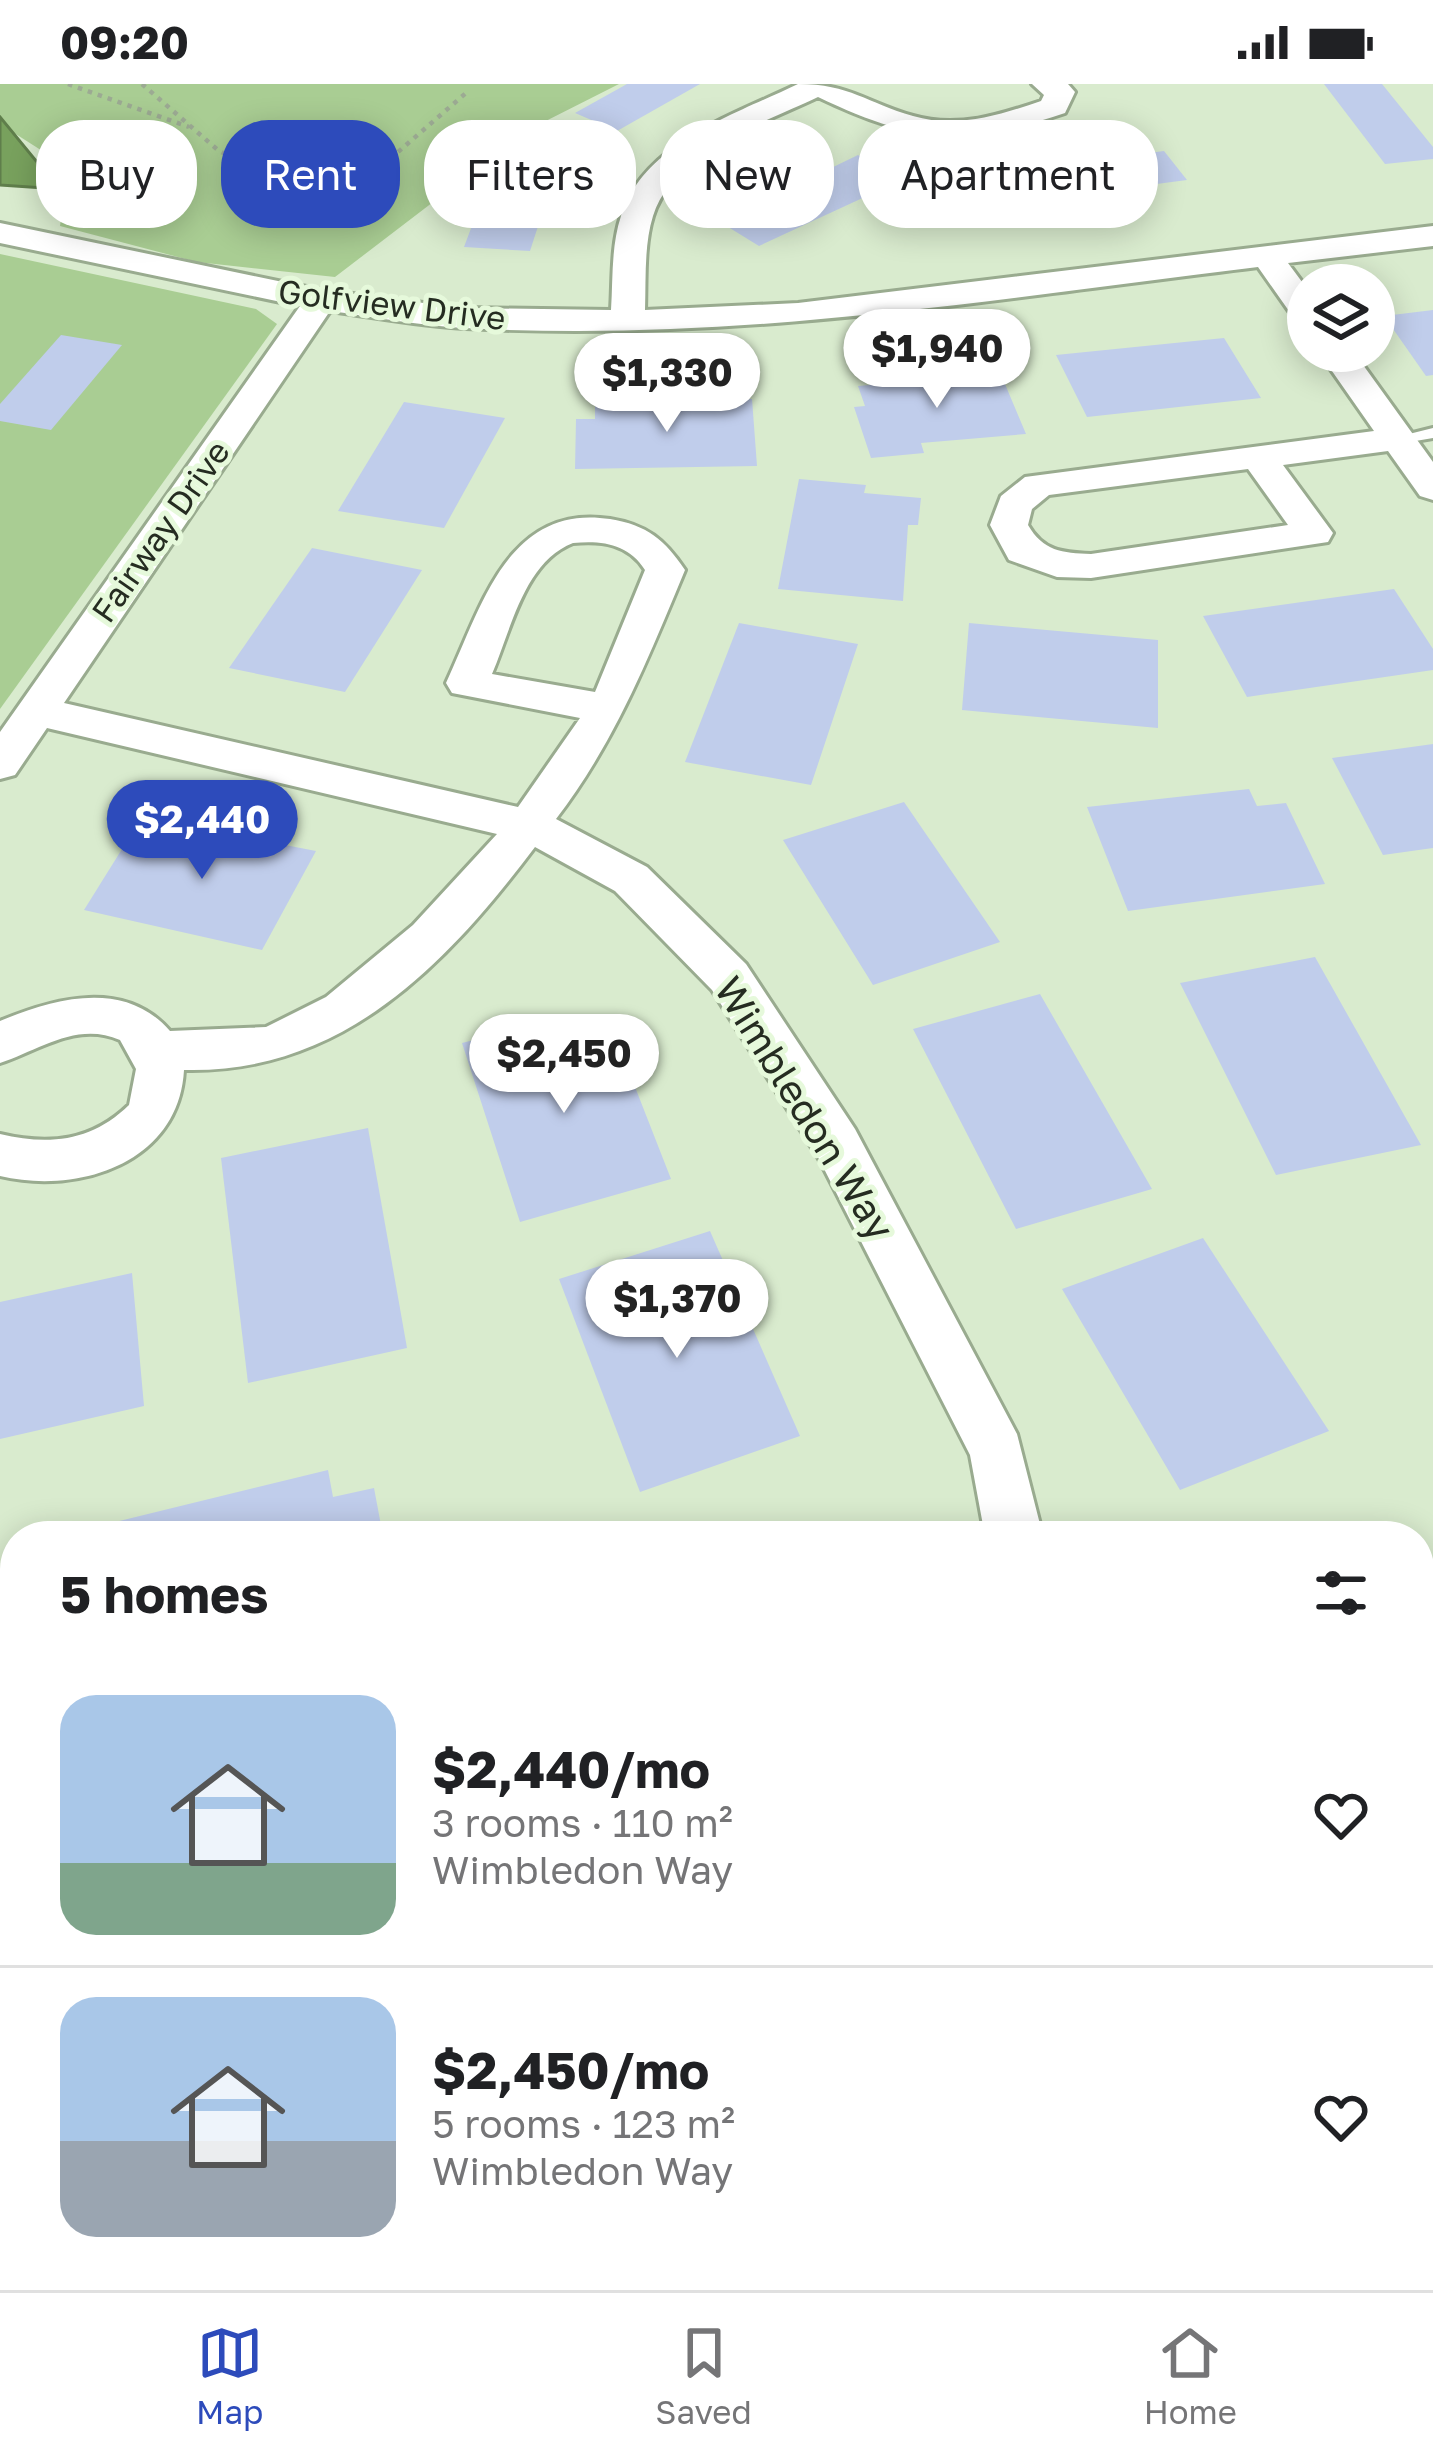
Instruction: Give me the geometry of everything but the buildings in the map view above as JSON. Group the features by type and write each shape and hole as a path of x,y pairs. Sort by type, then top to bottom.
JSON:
{"street":[{"path":"627,321 636,213 654,180 692,150 820,85 892,122 941,135 1013,122 1054,107 1060,92 1047,84"},
{"name":"Golfview Drive","path":"0,233 321,300 463,318 627,321 798,313 1433,236"},
{"path":"1267,256 1287,284"},
{"name":"Fairway Drive","path":"0,764 321,300"},
{"path":"1355,372 1415,436 1433,488"},
{"path":"1258,457 1314,533 1091,566 1058,565 1023,551 1009,525 1014,504 1038,485 1415,436"},
{"path":"155,1050 242,1051 298,1036 365,992 450,914 532,826 607,709 664,570 649,547 616,532 584,529 551,539 529,554 467,683 607,709"},
{"name":"Wimbledon Way","path":"34,711 532,826 632,879 729,976 836,1144 998,1452 1011,1521"},
{"path":"0,1044 56,1016 116,1018 140,1031 155,1050 161,1073 156,1098 142,1121 120,1141 91,1157 59,1165 28,1165 0,1155"}],"path":[{"path":"68,84 169,120"},
{"path":"142,84 163,93 185,120"},
{"path":"197,135 254,168 330,182 379,170 466,93"}],"shaded area":[{"path":"0,84 619,84 548,120 424,120 424,209 400,227 400,120 221,120 221,228 399,228 335,277 197,262 68,228 197,228 197,120 36,120 36,147 0,124"},
{"path":"0,117 36,161 36,187 0,185"},
{"path":"0,254 256,309 277,324 0,709"}]}
